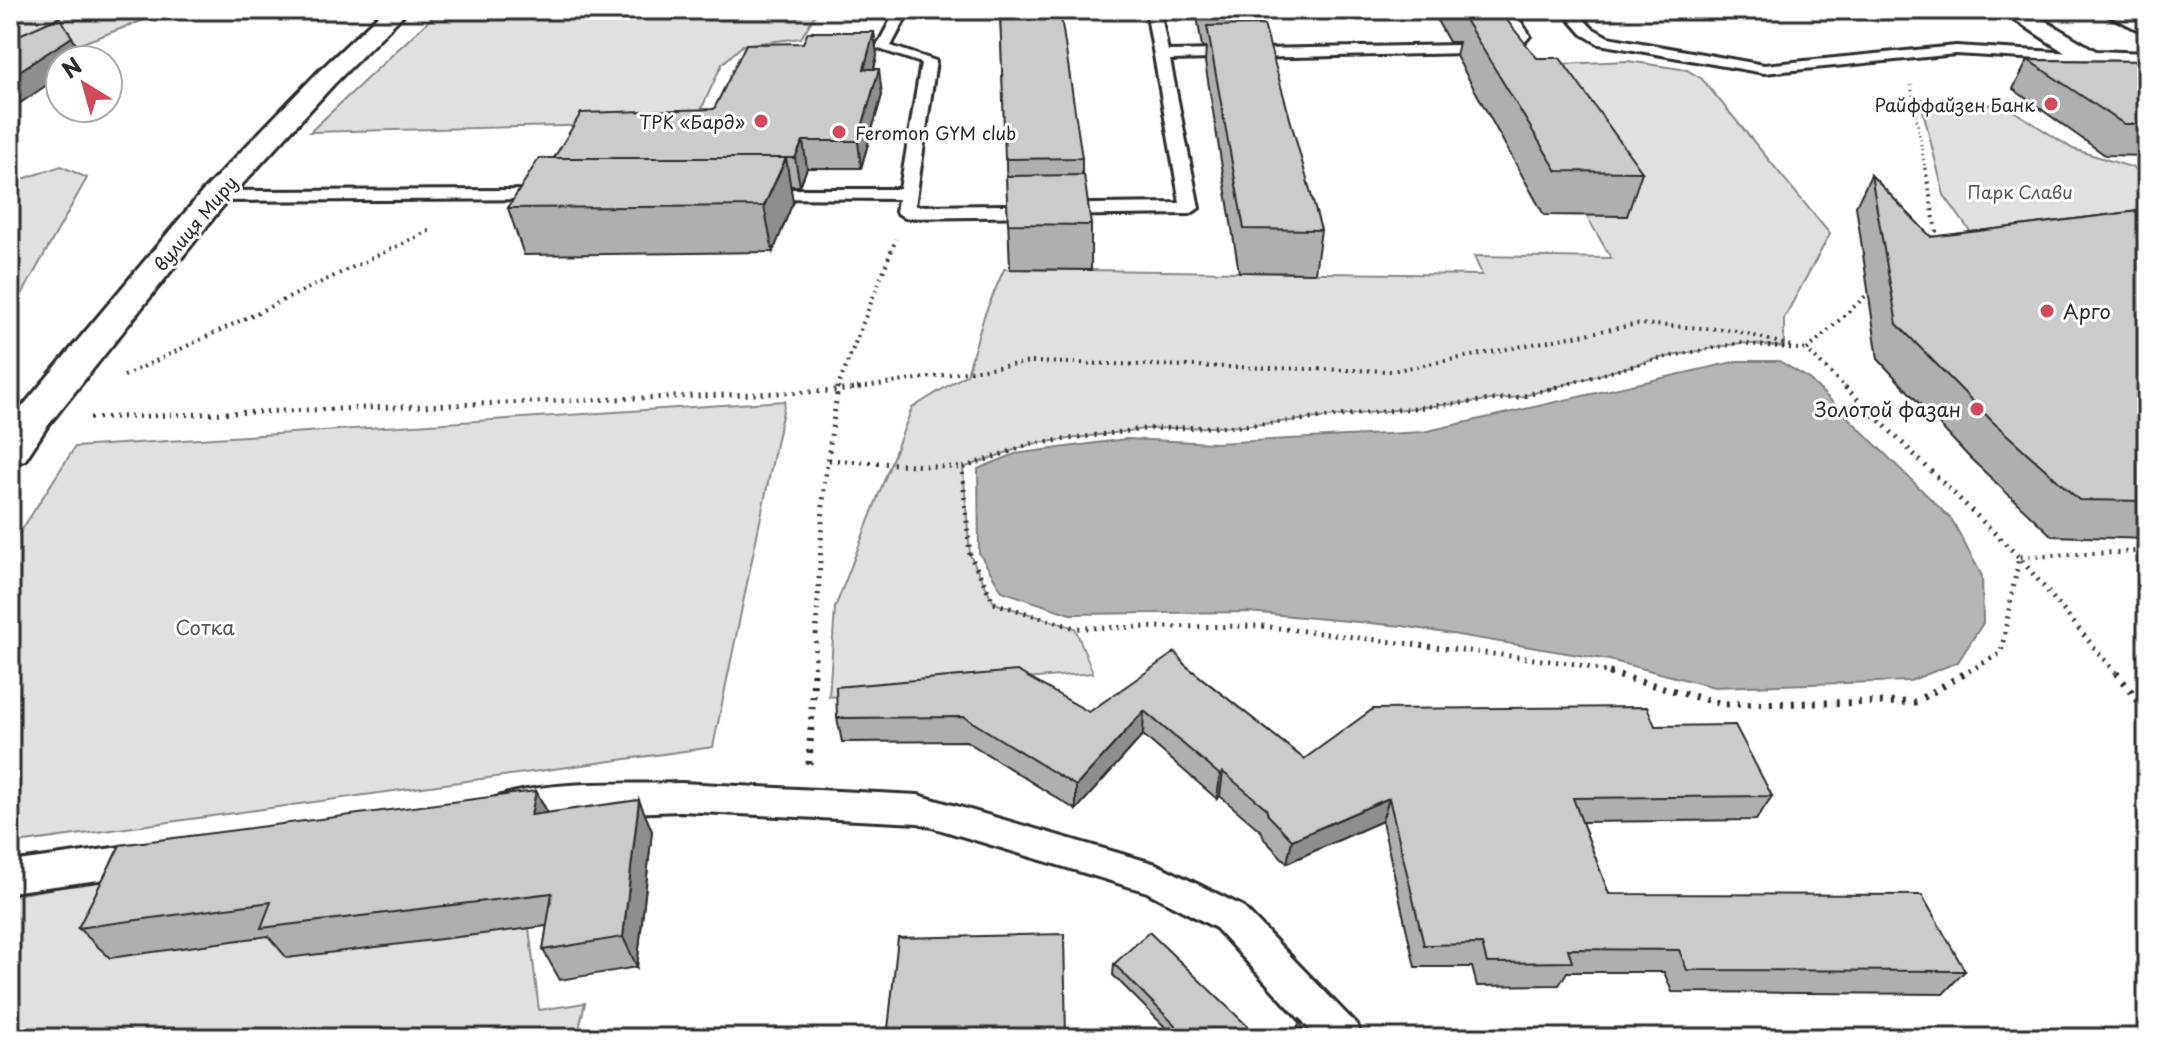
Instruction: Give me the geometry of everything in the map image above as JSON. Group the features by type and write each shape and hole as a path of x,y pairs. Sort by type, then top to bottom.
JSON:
{"street":[{"name":"вулиця Миру","path":"10,451 215,196 325,79 397,10"},
{"path":"2011,10 2090,58 2147,61"},
{"path":"2116,10 2147,27"}],"lane":[{"path":"903,10 883,48 929,61 906,203"},
{"path":"734,194 906,203 1190,208 1153,10"},
{"path":"1163,56 1512,48 1523,36 1506,10"},
{"path":"1568,10 1587,31 1604,41 1764,69 1956,50 2090,58"},
{"path":"215,196 577,195"},
{"path":"472,813 549,802 681,797 918,809 1156,879 1229,917 1343,1038"},
{"path":"10,877 180,854"}],"path":[{"path":"1905,55 1936,231 1924,242"},
{"path":"807,805 824,486 836,391 887,267 906,203"},
{"path":"118,379 433,228"},
{"path":"829,460 962,468 1031,444 1144,429 1243,426 1520,397 1657,359 1740,343 1807,350 1877,285"},
{"path":"32,420 836,391 1030,362 1392,371 1638,324 1733,330 1807,350 2019,557 2147,711"},
{"path":"962,468 970,555 994,603 1075,628 1262,626 1576,664 1722,704 1915,702 2001,653 2019,557"},
{"path":"2019,557 2147,551"}],"green space":[{"path":"10,10 171,10 80,44 44,44 44,57 10,70"},
{"path":"440,10 818,10 801,38 743,45 722,64 695,123 310,132"},
{"path":"1628,61 1687,70 1702,79 1830,234 1784,318 1784,347 1740,343 1656,359 1520,397 1243,426 1144,429 1031,444 963,468 970,555 994,603 1075,628 1093,673 829,697 835,608 912,408 967,374 984,316 1004,269 1482,275 1474,256 1611,258 1586,215 1626,215 1540,65"},
{"name":"Парк Слави","path":"1920,99 2006,106 2073,149 2147,172 2147,250 1990,259 1944,195"},
{"path":"61,166 87,178 15,307 10,309 10,180 23,179"},
{"name":"Сотка","path":"785,401 713,747 10,844 10,548 75,447"},
{"path":"151,871 297,932 529,928 539,1010 585,1003 577,1038 10,1038 10,896"}],"shaded area":[{"path":"1738,361 1779,361 1808,378 1952,520 1982,576 1983,623 1958,662 1910,681 1714,687 1609,660 1403,626 1248,612 1070,614 1002,591 979,553 978,469 1015,454 1126,439 1216,443 1423,432"}],"building":[{"path":"1000,10 1060,10 1082,158 1005,159"},
{"path":"60,17 72,37 61,44 44,44 44,55 10,77 10,39"},
{"path":"1464,18 1505,18 1537,58 1560,58 1642,172 1557,171"},
{"path":"1264,25 1321,230 1244,229 1207,26"},
{"path":"808,32 874,32 864,69 879,69 858,141 803,141 795,158 554,158 581,113 714,109 746,44 803,43"},
{"path":"2028,60 2147,61 2147,124 2124,124"},
{"path":"539,158 786,158 764,206 508,208"},
{"path":"1084,175 1091,225 1008,224 1006,176"},
{"path":"1871,175 1931,237 2147,210 2147,501 2079,500 1993,422 1897,324"},
{"path":"1175,652 1185,665 1304,759 1373,709 1647,707 1655,726 1735,725 1772,796 1573,798 1609,894 1922,895 1965,971 1687,970 1679,950 1568,949 1572,962 1487,963 1482,944 1424,945 1389,798 1292,840 1268,815 1266,808 1223,772 1220,775 1144,711 1076,786 964,717 837,718 836,687 1017,671 1089,712"},
{"path":"536,791 531,815 639,800 623,937 543,950 552,893 261,928 271,902 78,928 120,845"},
{"path":"1149,932 1260,1038 1188,1038 1114,964"},
{"path":"1064,934 1066,1038 887,1038 898,938"},
{"path":"1300,1019 1313,1038 1304,1038"}],"place":[{"name":"Райффайзен Банк","path":"2051,104"},
{"name":"ТРК «Бард»","path":"761,121"},
{"name":"Feromon GYM club","path":"839,132"},
{"name":"Арго","path":"2047,311"},
{"name":"Золотой фазан","path":"1977,409"}]}
